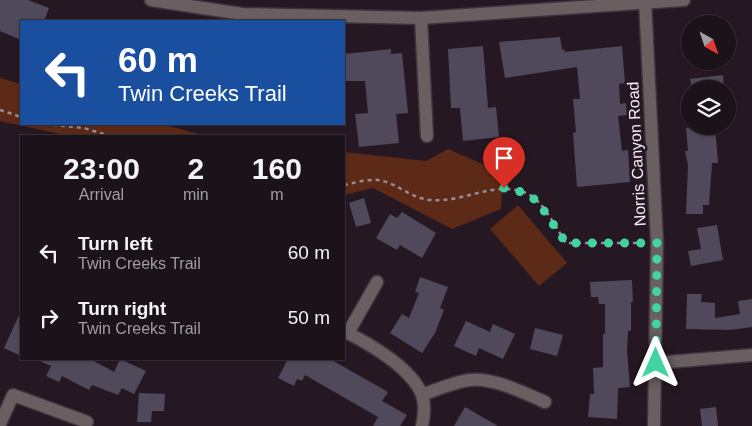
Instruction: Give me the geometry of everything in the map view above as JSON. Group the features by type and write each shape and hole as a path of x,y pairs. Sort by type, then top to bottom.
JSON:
{"street":[{"path":"151,0 242,14 421,18 646,1 684,0"},
{"name":"Norris Canyon Road","path":"646,1 657,243 654,426"},
{"path":"421,18 427,136"},
{"path":"377,282 346,332 382,354 406,373 422,395 424,417 422,426"},
{"path":"656,363 752,355"},
{"path":"422,395 453,383 473,379 504,385 544,402"},
{"path":"0,424 13,395 87,422"}],"path":[{"path":"0,110 20,117"},
{"path":"55,125 84,128 107,135"},
{"path":"345,185 377,180 394,185 416,198 433,201 460,198 504,188 526,193 538,202 566,243 657,243"}],"shaded area":[{"path":"0,78 20,84 20,125 166,125 202,135 64,135 0,121"},
{"path":"448,149 503,173 501,209 452,229 373,188 345,195 345,152 426,161"},
{"path":"518,205 567,263 539,286 490,229"}],"building":[{"path":"0,0 28,0 49,8 44,20 20,20 20,40 0,31"},
{"path":"560,37 562,50 564,49 565,52 622,46 625,83 619,84 620,104 626,103 627,115 618,116 622,151 628,150 630,182 577,187 573,133 576,132 573,99 580,99 577,67 505,78 499,42"},
{"path":"483,46 488,108 496,107 499,137 463,141 460,108 451,108 448,49"},
{"path":"391,49 391,54 402,53 408,113 396,114 399,143 359,147 355,114 368,113 365,81 345,81 345,54"},
{"path":"723,75 723,80 690,80"},
{"path":"687,135 716,135 718,163 712,163 709,205 703,205 703,214 686,214 688,165 685,151 688,151"},
{"path":"364,198 371,223 356,227 349,203"},
{"path":"402,212 436,233 422,258 400,245 397,250 376,238 390,214 397,218"},
{"path":"717,225 723,260 691,266 688,251 701,249 697,228"},
{"path":"420,277 448,287 440,308 444,310 435,333 422,353 390,333 402,314 409,318 419,293 415,292"},
{"path":"632,280 631,331 628,331 627,350 630,387 618,388 617,419 588,417 590,394 594,394 593,368 603,367 603,334 605,334 605,304 599,304 598,297 591,297 590,282"},
{"path":"687,294 702,294 701,302 715,303 715,318 740,314 738,301 752,299 752,327 730,330 686,329"},
{"path":"20,313 20,356 4,348"},
{"path":"466,321 490,332 493,324 515,334 503,359 479,348 476,356 454,346"},
{"path":"535,328 563,335 557,356 530,349"},
{"path":"37,360 92,360 114,372 120,360 122,360 146,371 134,394 122,388 118,395 92,385 89,390 62,376 59,382 46,376 51,366"},
{"path":"287,360 332,360 388,392 382,401 407,415 400,426 373,426 378,417 305,375 302,381 297,379 294,386 278,378"},
{"path":"139,393 165,394 164,411 152,411 151,422 137,422"},
{"path":"465,407 498,426 454,426"},
{"path":"716,407 718,426 702,426 700,409"}],"route":[{"path":"504,188 526,193 538,202 566,243 657,243 656,363"}]}
